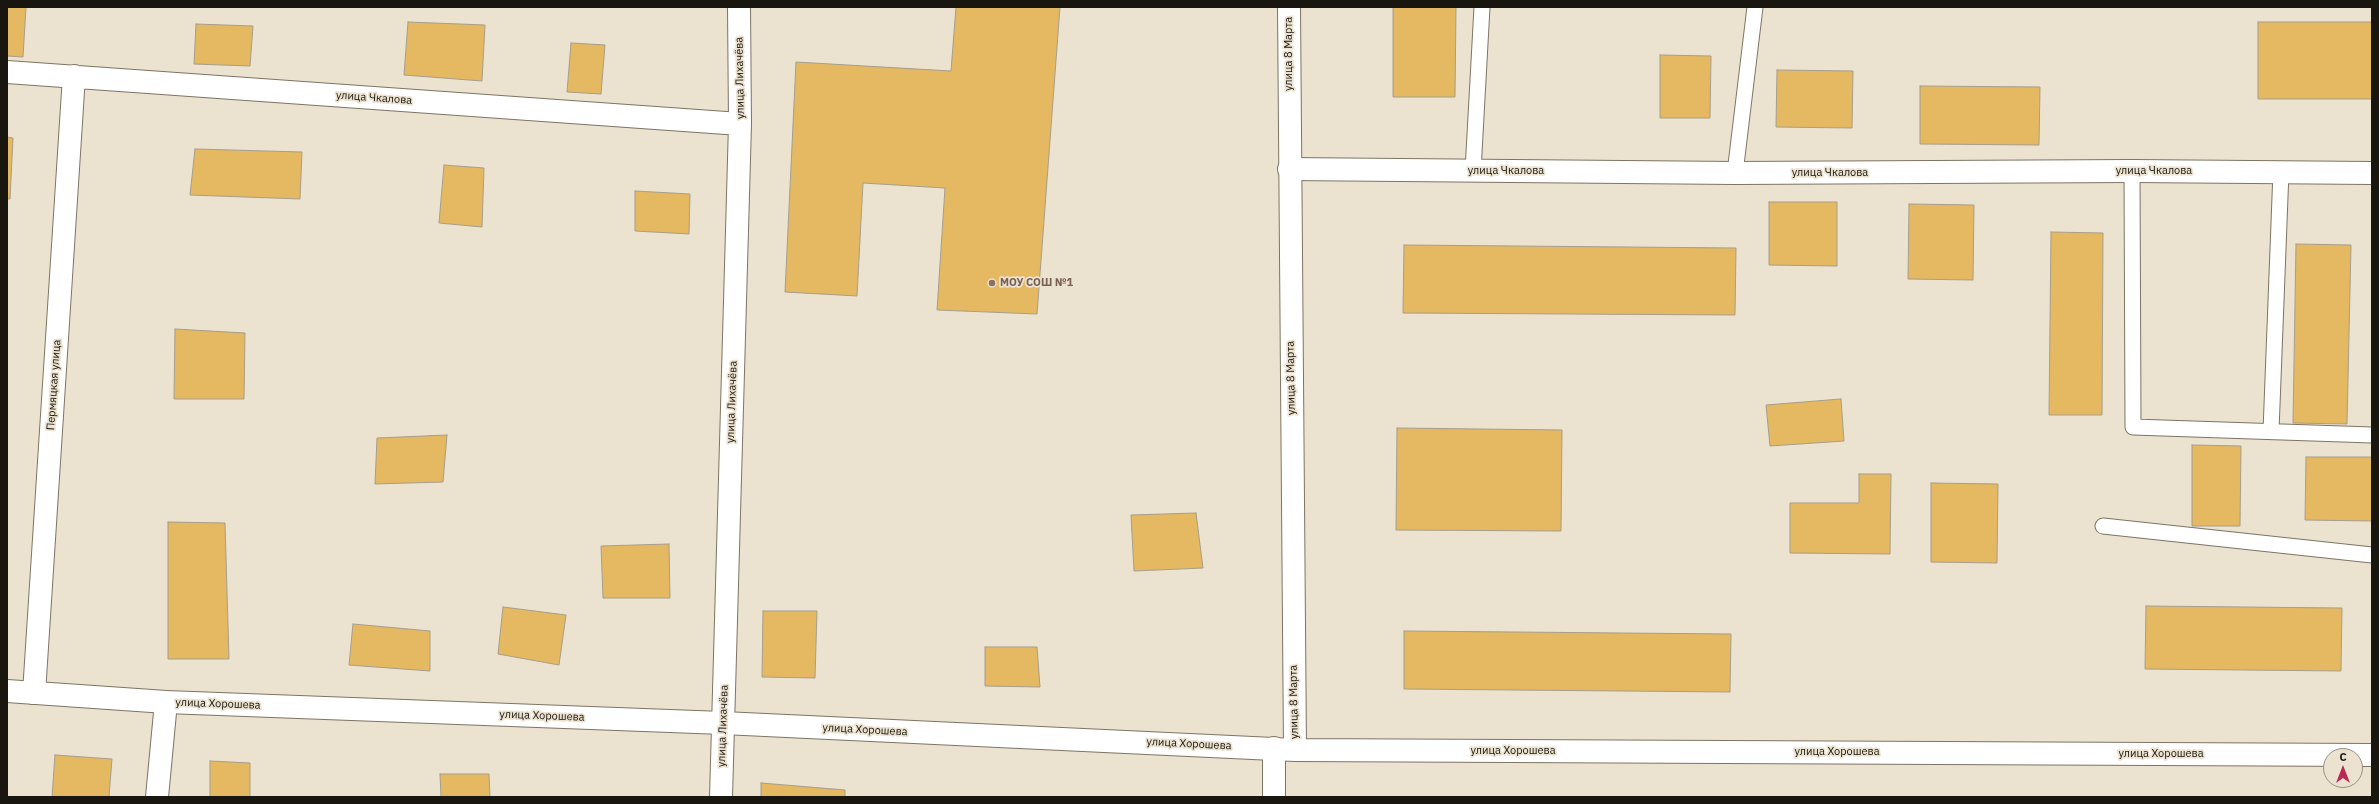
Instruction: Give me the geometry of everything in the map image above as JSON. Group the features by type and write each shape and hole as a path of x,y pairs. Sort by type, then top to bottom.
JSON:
{"street":[{"name":"улица Лихачёва","path":"721,797 740,124 738,7"},
{"name":"улица 8 Марта","path":"1274,797 1284,749 1289,7"},
{"name":"улица Чкалова","path":"7,72 740,124"},
{"name":"Пермяцкая улица","path":"34,693 74,76"},
{"name":"улица Чкалова","path":"1289,169 1735,174 2132,171 2372,172"},
{"name":"улица Хорошева","path":"7,691 166,702 723,723 1284,749 2372,755"},
{"path":"158,797 166,702"}],"lane":[{"path":"1473,171 1482,7"},
{"path":"1735,174 1755,7"},
{"path":"2132,171 2133,427 2372,435"},
{"path":"2271,431 2281,171"},
{"path":"2103,526 2372,555"}],"building":[{"path":"7,7 26,7 23,57 7,56"},
{"path":"956,7 1060,7 1037,314 937,310 945,188 863,183 857,296 785,292 796,62 951,71"},
{"path":"1393,7 1456,7 1455,97 1393,97"},
{"path":"408,22 485,25 482,81 404,75"},
{"path":"2258,22 2372,22 2372,99 2258,99"},
{"path":"196,24 253,26 250,66 194,64"},
{"path":"571,43 605,45 601,94 567,92"},
{"path":"1660,55 1711,56 1710,118 1660,118"},
{"path":"1777,70 1853,71 1852,128 1776,127"},
{"path":"1920,86 2040,87 2039,145 1920,144"},
{"path":"7,137 13,138 10,199 7,199"},
{"path":"195,149 302,152 300,199 190,195"},
{"path":"444,165 484,168 482,227 439,223"},
{"path":"635,191 690,194 689,234 635,231"},
{"path":"1769,202 1837,202 1837,266 1769,265"},
{"path":"1909,204 1974,205 1973,280 1908,279"},
{"path":"2051,232 2103,233 2102,415 2049,415"},
{"path":"2296,244 2351,245 2347,424 2293,423"},
{"path":"1404,245 1736,248 1735,315 1403,313"},
{"path":"175,329 245,333 244,399 174,399"},
{"path":"1841,399 1844,441 1770,446 1766,405"},
{"path":"1397,428 1562,430 1561,531 1396,530"},
{"path":"447,435 443,482 375,484 377,438"},
{"path":"2192,445 2241,446 2240,526 2192,526"},
{"path":"2306,457 2372,457 2372,521 2305,520"},
{"path":"1859,474 1891,474 1890,554 1790,553 1790,503 1859,503"},
{"path":"1931,483 1998,484 1997,563 1931,562"},
{"path":"1196,513 1203,568 1134,571 1131,515"},
{"path":"168,522 225,523 229,659 168,659"},
{"path":"669,544 670,598 603,598 601,546"},
{"path":"2146,606 2342,608 2341,671 2145,669"},
{"path":"503,607 566,615 559,665 498,654"},
{"path":"763,611 817,611 815,678 762,677"},
{"path":"353,624 430,631 430,671 349,665"},
{"path":"1404,631 1731,634 1730,692 1404,689"},
{"path":"985,647 1037,647 1040,687 985,686"},
{"path":"55,755 112,759 109,797 52,797"},
{"path":"210,761 250,763 250,797 210,797"},
{"path":"440,774 489,774 490,797 441,797"},
{"path":"761,783 845,790 845,797 761,797"}],"place":[{"name":"МОУ СОШ №1","path":"992,283"}]}
